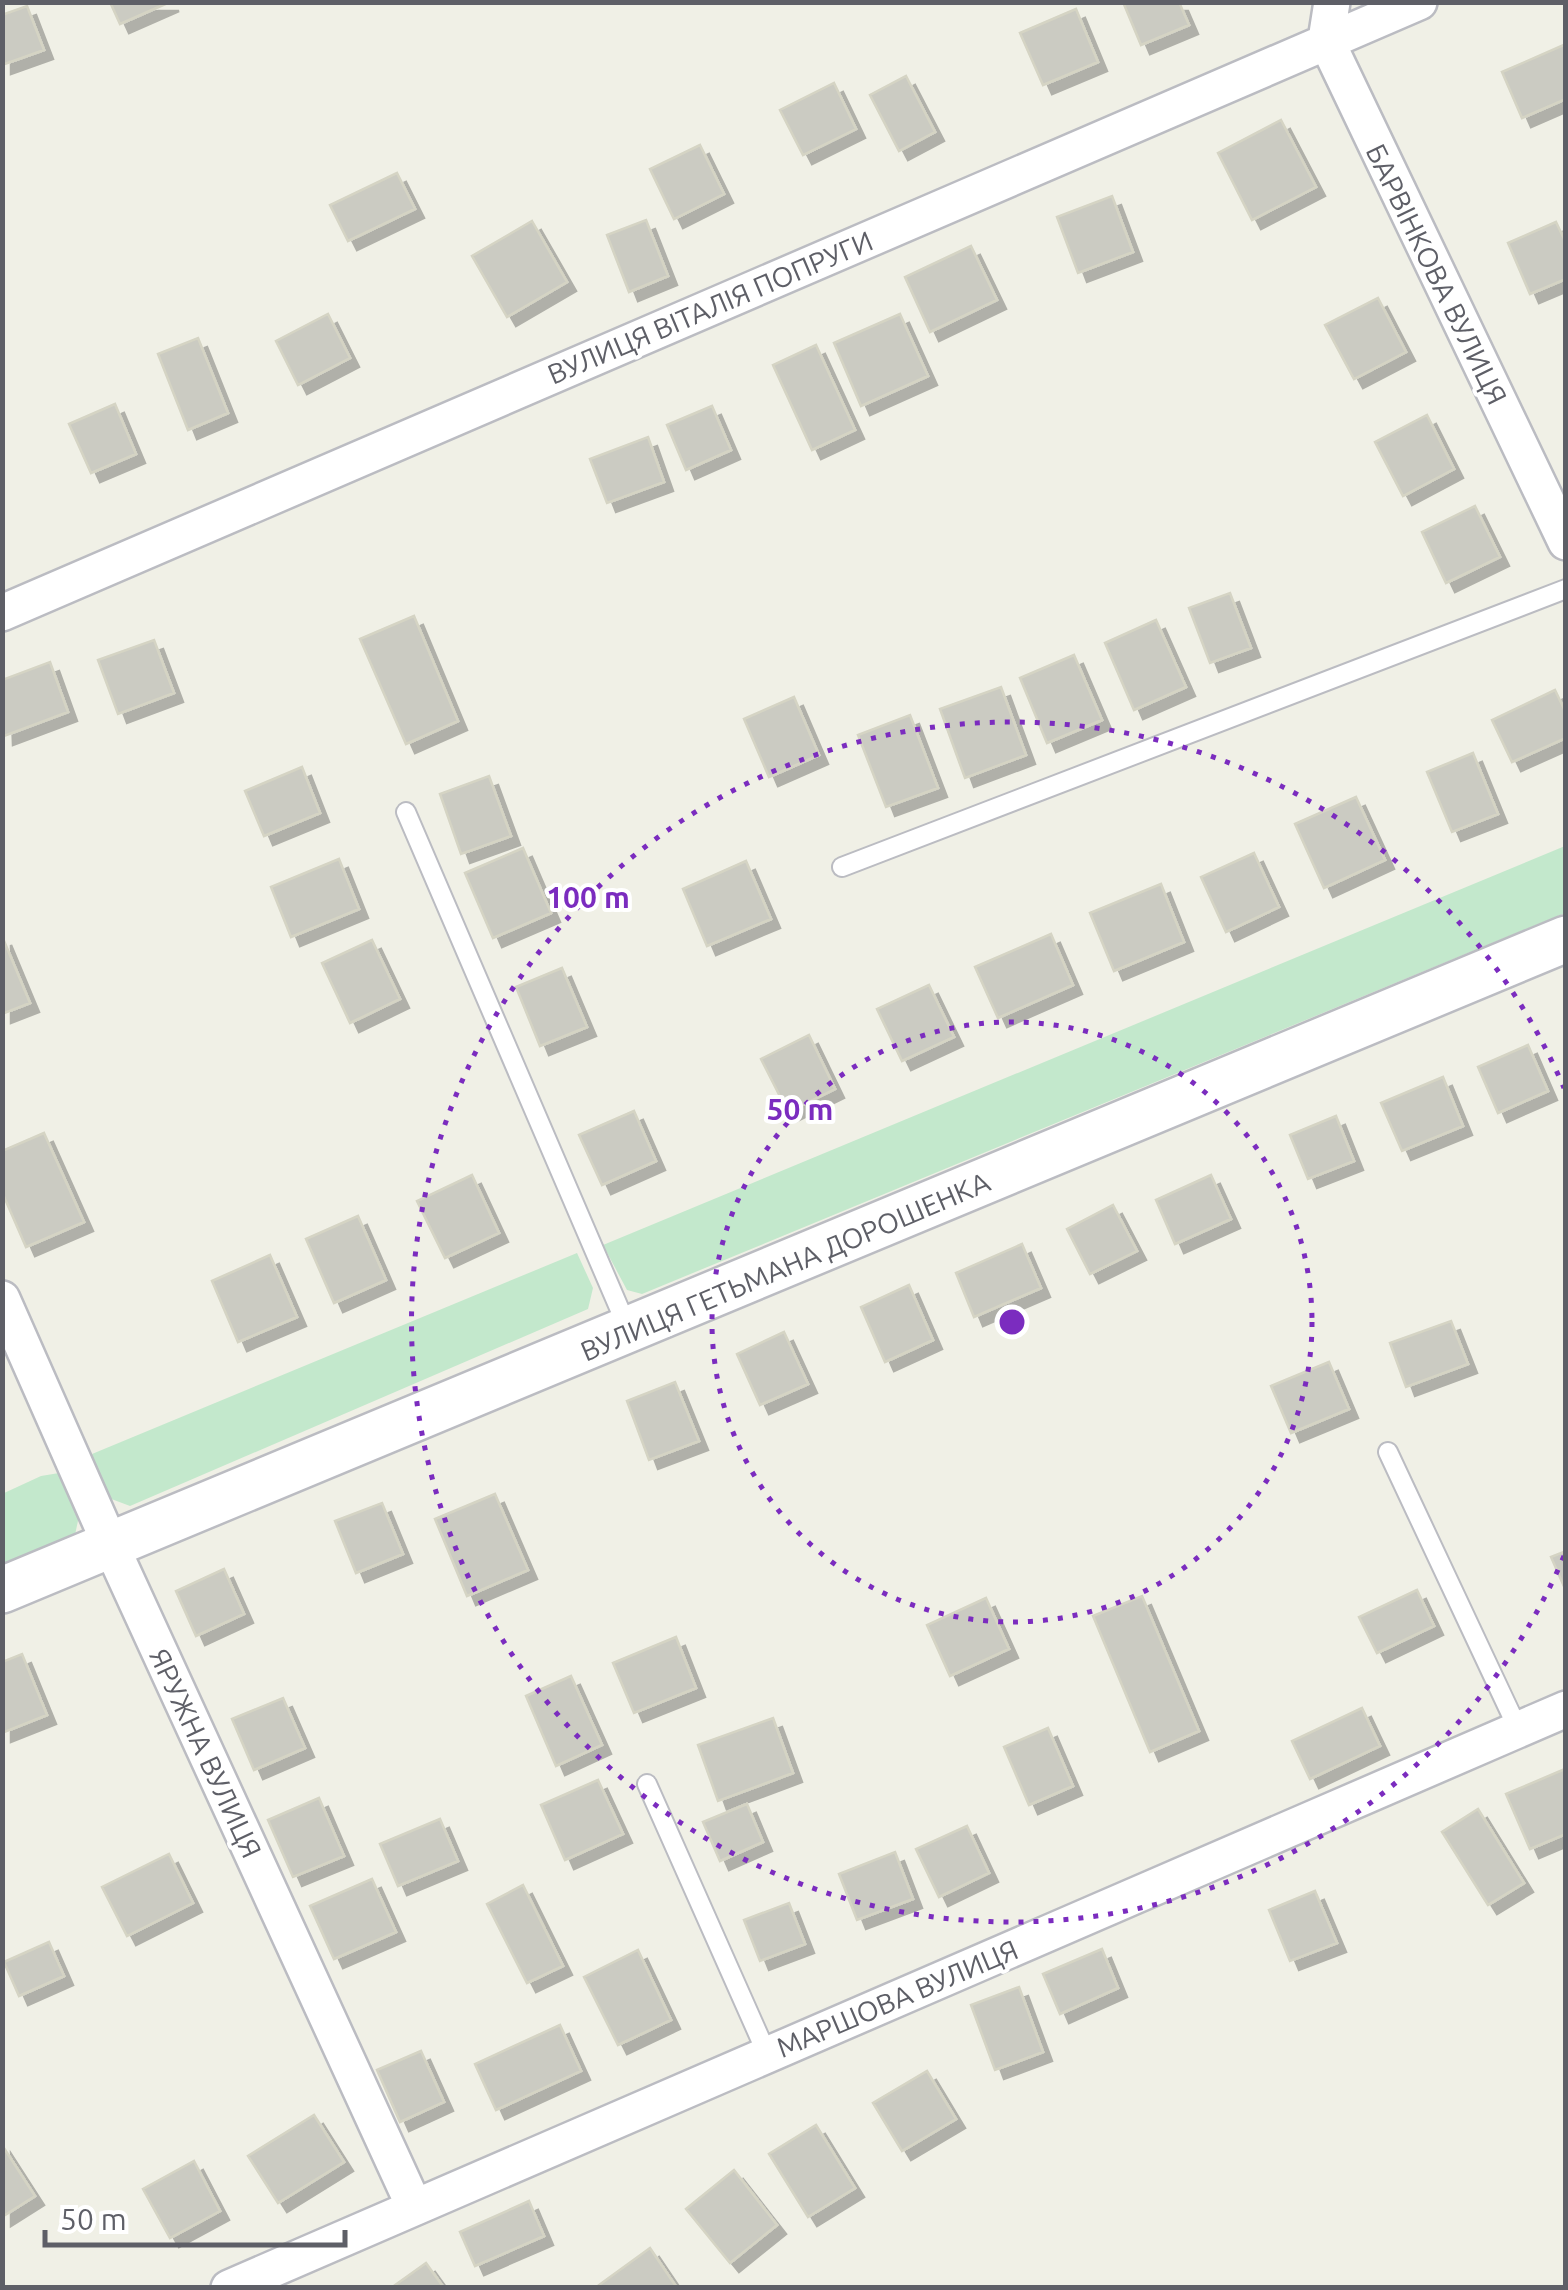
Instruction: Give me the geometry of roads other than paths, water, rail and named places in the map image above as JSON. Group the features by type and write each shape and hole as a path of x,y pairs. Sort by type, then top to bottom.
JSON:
{"street":[{"path":"1326,40 1332,2"},
{"name":"ВУЛИЦЯ ВІТАЛІЯ ПОПРУГИ","path":"2,613 1419,2"},
{"name":"БАРВІНКОВА ВУЛИЦЯ","path":"1326,40 1566,542"},
{"name":"ВУЛИЦЯ ГЕТЬМАНА ДОРОШЕНКА","path":"2,1590 1566,939"},
{"name":"ЯРУЖНА ВУЛИЦЯ","path":"2,1298 111,1546 414,2206"},
{"name":"МАРШОВА ВУЛИЦЯ","path":"229,2288 1566,1710"}],"lane":[{"path":"842,867 1566,589"},
{"path":"406,812 629,1332"},
{"path":"1388,1452 1518,1729"},
{"path":"647,1784 767,2054"}]}
